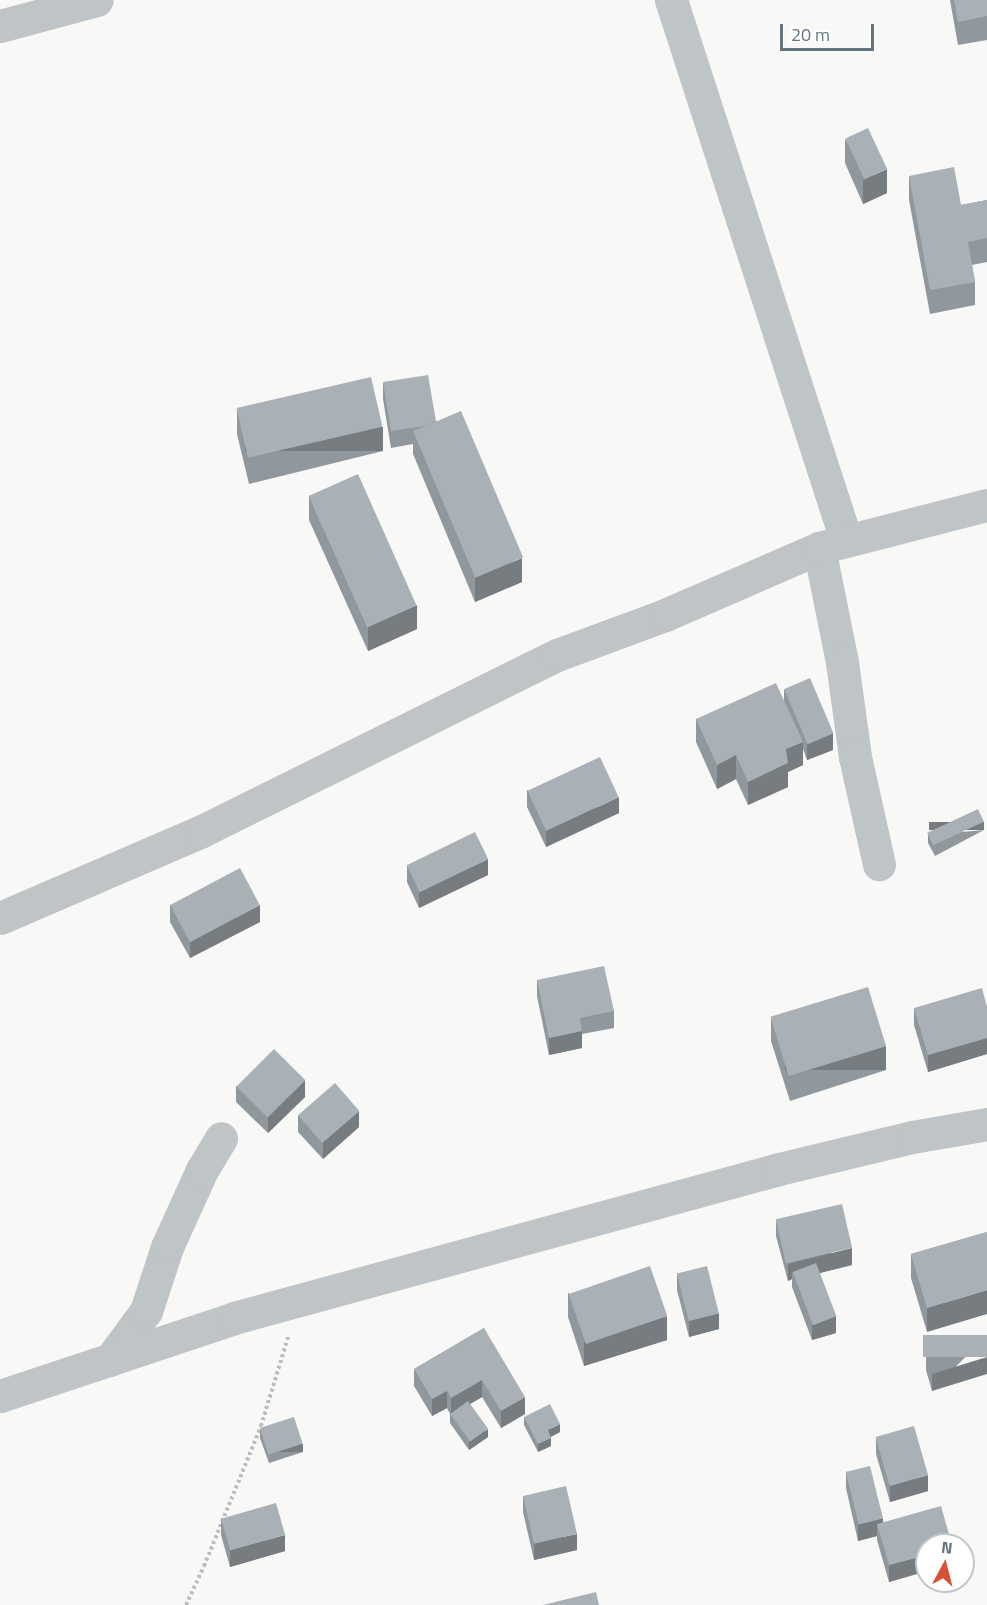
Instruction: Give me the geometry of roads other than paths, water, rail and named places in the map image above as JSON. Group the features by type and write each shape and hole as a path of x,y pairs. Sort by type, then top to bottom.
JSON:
{"street":[{"path":"0,26 97,0"},
{"path":"671,0 832,544 842,662 855,757 879,864"},
{"path":"0,918 202,831 557,655 665,615 832,544 987,505"},
{"path":"0,1396 234,1318 779,1169 912,1137 987,1124"},
{"path":"110,1360 146,1311 167,1247 202,1170 221,1138"}]}
